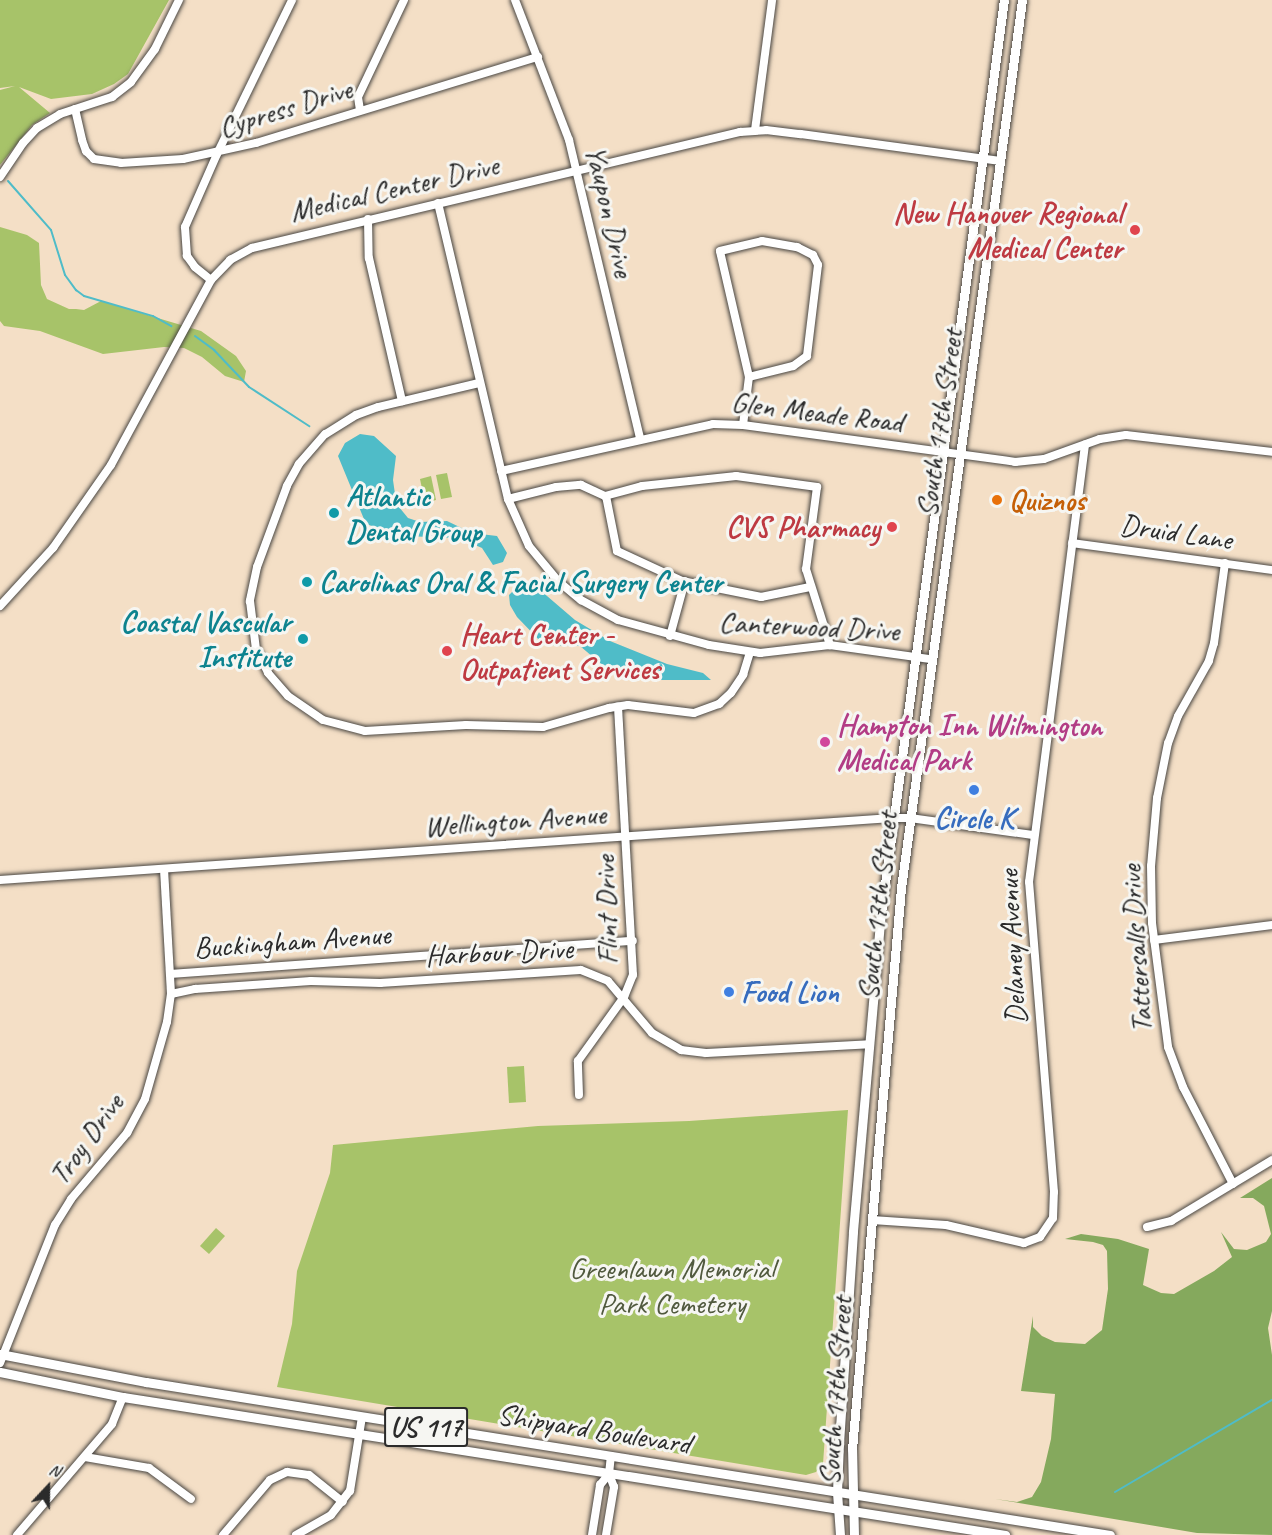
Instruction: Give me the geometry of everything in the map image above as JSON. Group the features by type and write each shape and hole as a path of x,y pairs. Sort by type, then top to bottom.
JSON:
{"main road":[{"name":"South 17th Street","path":"840,1535 837,1492 853,1231 892,818 1004,0"},
{"name":"South 17th Street","path":"854,1535 852,1449 897,930 930,659 1022,0"},
{"name":"Shipyard Boulevard","path":"1,1357 124,1379 1110,1535"},
{"name":"Shipyard Boulevard","path":"0,1372 123,1397 1005,1535"}],"street":[{"path":"0,177 23,142 37,128 60,114 112,97 131,82 152,56 179,0"},
{"path":"210,280 190,262 185,249 184,234 190,213 292,0"},
{"path":"360,110 358,97 404,0"},
{"name":"Yaupon Drive","path":"515,0 565,127 640,439"},
{"path":"755,130 772,0"},
{"name":"Cypress Drive","path":"75,109 86,151 101,162 183,159 217,153 538,57"},
{"name":"Medical Center Drive","path":"0,606 53,548 111,465 210,280 230,260 252,248 576,170 755,130 1000,161"},
{"name":"Canterwood Drive","path":"438,203 508,499 529,546 541,564 569,591 618,620 670,636 750,652 780,652 830,645 930,659"},
{"path":"368,219 369,258 402,401"},
{"path":"743,426 749,377 720,251 771,241 806,251 817,262 818,279 807,356 793,366 749,377"},
{"path":"479,383 367,410 334,426 306,454 287,486 257,567 250,602 256,649 275,683 310,713 335,725 365,731 466,725 543,727 618,706 683,713 710,709 724,700 737,687 750,652"},
{"name":"Glen Meade Road","path":"501,471 696,426 743,426 1029,462 1114,436 1135,435 1272,452"},
{"name":"Delaney Avenue","path":"872,1220 946,1226 1024,1243 1040,1237 1053,1218 1054,1192 1029,902 1033,835 1085,445"},
{"path":"508,499 581,485 606,496 660,483 736,476 817,487 806,569 830,645"},
{"path":"606,496 616,551 685,581 761,597 810,587"},
{"name":"Druid Lane","path":"1072,543 1272,570"},
{"name":"Tattersalls Drive","path":"1225,563 1214,643 1203,674 1172,728 1157,798 1151,866 1154,940 1165,1035 1172,1061 1233,1184"},
{"path":"670,636 685,581"},
{"name":"Flint Drive","path":"579,1095 578,1061 624,997 633,975 633,941 618,706"},
{"name":"Wellington Avenue","path":"0,880 892,818 910,818 1033,835"},
{"name":"Troy Drive","path":"1,1357 44,1247 61,1213 127,1133 141,1111 167,1022 171,994 164,869"},
{"path":"1154,940 1272,926"},
{"name":"Buckingham Avenue","path":"170,974 633,941"},
{"name":"Harbour Drive","path":"171,994 195,989 311,981 380,983 574,970 600,976 624,997 652,1033 673,1047 688,1051 870,1044"},
{"path":"1147,1227 1171,1221 1272,1160"},
{"path":"17,1535 112,1424 123,1397"},
{"path":"296,1535 331,1515 343,1502 352,1483 362,1417"},
{"path":"606,1535 614,1487 609,1474 611,1456"},
{"path":"85,1457 149,1468 191,1499"},
{"path":"223,1535 270,1480 287,1472 309,1475 343,1502"},
{"path":"592,1535 600,1485 609,1474"}],"green space":[{"path":"0,0 169,0 128,74 114,84 92,94 51,99 19,87 50,113 32,125 0,165 0,90 15,86 0,88"},
{"path":"0,227 27,235 39,243 41,285 47,299 69,309 84,310 101,301 201,331 236,356 246,371 244,382 225,376 202,357 184,348 164,347 103,354 40,331 4,326 0,321"},
{"path":"447,473 452,497 441,499 436,475"},
{"path":"431,476 436,500 425,503 420,479"},
{"path":"524,1066 526,1102 509,1103 507,1067"},
{"name":"Greenlawn Memorial Park Cemetery","path":"848,1110 823,1464 816,1472 806,1475 277,1387 292,1324 297,1271 330,1173 333,1145 538,1126 689,1121"},
{"path":"1272,1178 1272,1311 1268,1328 1272,1355 1272,1535 1197,1533 995,1499 1017,1502 1032,1497 1041,1482 1051,1439 1055,1394 1021,1391 1033,1316 1033,1327 1042,1336 1055,1342 1085,1344 1102,1330 1108,1289 1107,1251 1103,1245 1093,1242 1065,1239 1081,1234 1118,1239 1149,1249 1143,1285 1161,1293 1174,1294 1214,1271 1232,1257 1221,1232 1234,1249 1247,1250 1266,1242 1271,1234 1264,1206 1253,1198 1240,1198"},
{"path":"216,1228 225,1236 209,1254 200,1246"}],"water":[{"path":"360,434 374,436 396,456 393,480 395,494 399,507 408,518 420,522 447,521 472,533 497,536 507,553 503,562 493,565 482,548 459,538 402,536 366,524 338,456 345,443"},
{"path":"523,581 533,584 575,620 610,641 667,664 703,673 711,680 646,680 613,674 580,646 544,645 517,617 510,605 509,595"}],"waterway":[{"path":"8,181 51,230 65,275 76,290 84,296 153,316 171,326"},
{"path":"195,336 214,350 249,387 309,426"},
{"path":"1115,1492 1272,1400"}],"place":[{"name":"New Hanover Regional Medical Center","path":"1135,230"},
{"name":"Quiznos","path":"997,500"},
{"name":"Atlantic Dental Group","path":"334,513"},
{"name":"CVS Pharmacy","path":"892,527"},
{"name":"Carolinas Oral & Facial Surgery Center","path":"307,582"},
{"name":"Coastal Vascular Institute","path":"303,639"},
{"name":"Heart Center - Outpatient Services","path":"447,651"},
{"name":"Hampton Inn Wilmington Medical Park","path":"825,742"},
{"name":"Circle K","path":"974,790"},
{"name":"Food Lion","path":"729,992"}]}
